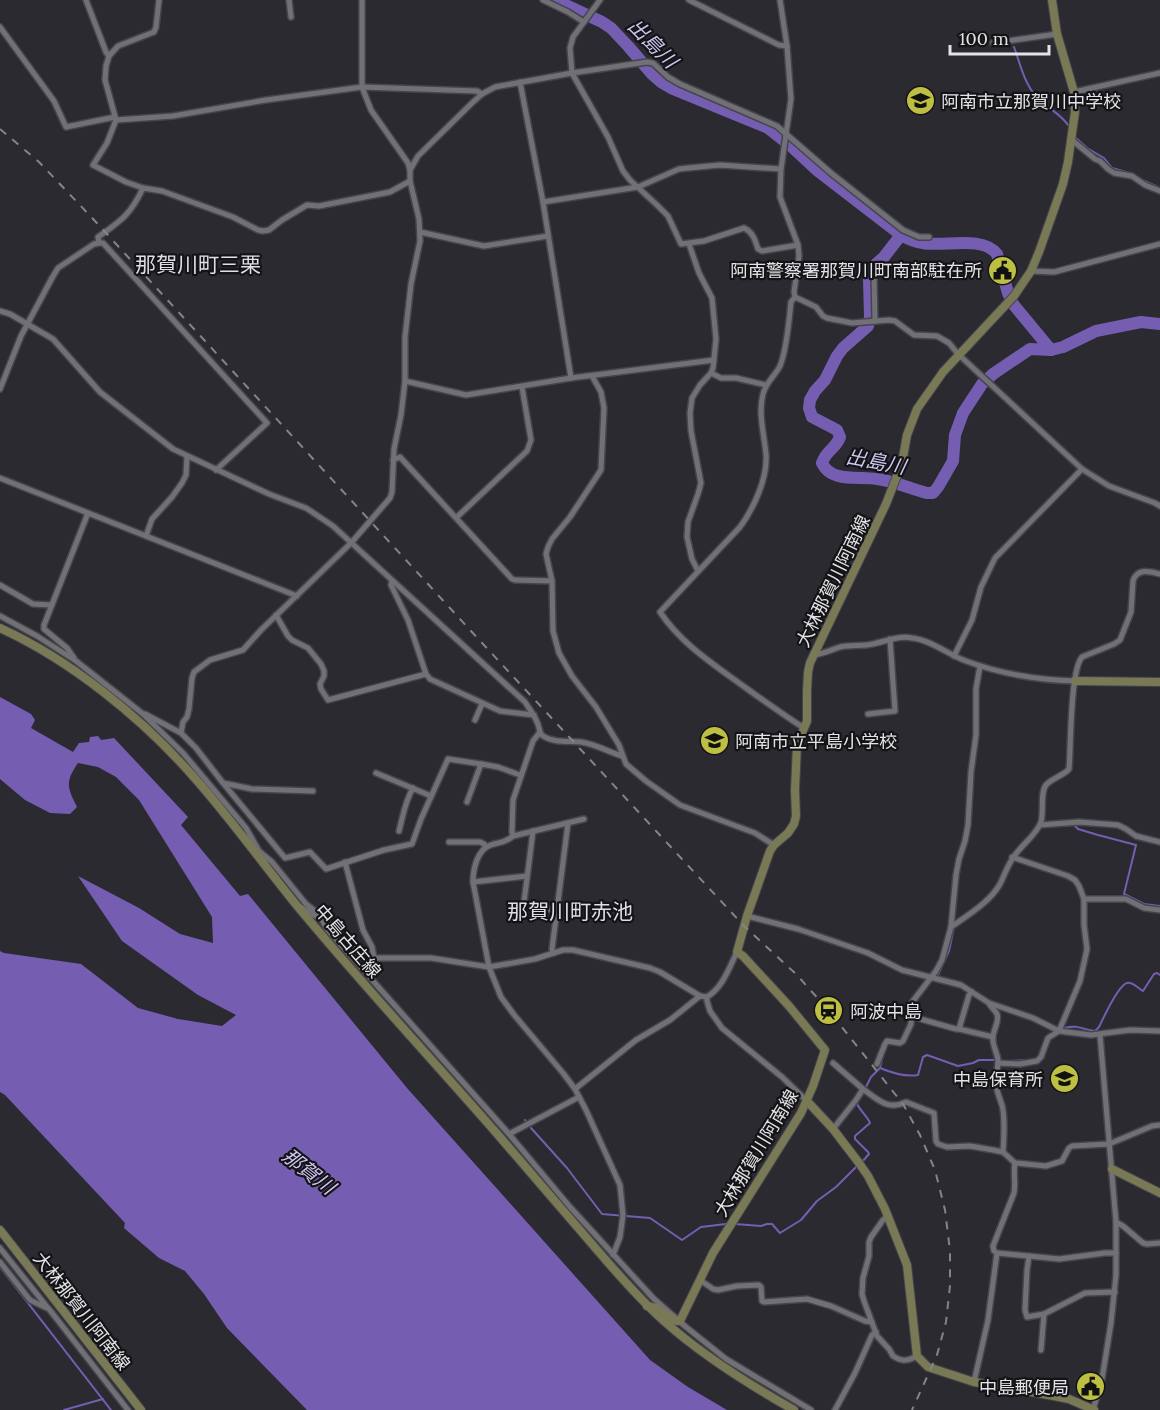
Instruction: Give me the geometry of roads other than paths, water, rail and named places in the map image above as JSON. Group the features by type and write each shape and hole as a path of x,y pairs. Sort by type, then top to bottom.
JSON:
{"main road":[{"name":"大林那賀川阿南線","path":"680,1321 724,1233 801,1113 825,1050 789,1006 737,952 770,851 794,824 797,808 795,790 797,745 807,721 808,672 813,655 893,488 917,409 943,372 1013,297 1031,271 1063,184 1072,140 1075,112 1074,92 1057,34 1052,0"},
{"name":"中島古庄線","path":"0,628 46,653 91,683 140,723 179,761 258,853 296,904 647,1306"},
{"path":"1074,681 1160,682"},
{"path":"807,1101 833,1129 868,1176 888,1216 908,1265 917,1356 927,1367 974,1382 1054,1395 1093,1410"},
{"path":"1112,1169 1160,1193"},
{"name":"大林那賀川阿南線","path":"0,1230 141,1410"},
{"path":"647,1306 656,1308 676,1321 680,1321"},
{"path":"647,1306 709,1358 794,1410"}],"street":[{"path":"86,0 106,52 110,56"},
{"path":"159,0 154,32 118,46 110,56 106,66 105,80 115,118 106,143 93,165 126,182 162,191 233,217 263,231 269,230 307,206 320,206 390,192 410,181"},
{"path":"289,0 291,17"},
{"path":"181,733 189,709 194,672 210,660 243,650 251,639 351,543 390,498 392,492 393,460 405,381 405,337 420,232 408,163 370,110 362,87 362,0"},
{"path":"543,0 585,20"},
{"path":"600,0 573,37 570,48 572,73 608,137 623,171 668,216 681,244 723,236 744,228 753,236 758,249 762,251 798,245"},
{"path":"689,0 779,45 787,46"},
{"path":"780,0 787,46 791,99 780,197 798,245 799,256 795,297 791,302 782,358 779,368 766,385 763,395 761,410 766,465 759,493 748,516 660,612 691,648 804,728"},
{"path":"0,27 54,101 66,127 115,118 173,116 362,87 477,91 482,94"},
{"path":"993,43 1057,34"},
{"path":"410,170 418,156 482,94 495,87 647,62 653,63 668,77 680,84 777,126 786,136 903,230 919,237 929,237"},
{"path":"1074,92 1160,73"},
{"path":"520,82 543,202 571,378"},
{"path":"1072,140 1114,173 1132,176 1160,192"},
{"path":"543,202 638,187 680,169 720,165 782,169"},
{"path":"99,243 98,237 126,216 136,203 143,188"},
{"path":"420,232 484,246 548,236"},
{"path":"0,389 21,336 58,268 94,244 103,243 267,423 216,470"},
{"path":"689,244 699,273 712,298 716,339 711,374 692,398 690,413 691,432 701,483 688,522 687,537 692,559 698,571"},
{"path":"1031,271 1054,272 1160,244"},
{"path":"870,321 874,277 881,265"},
{"path":"795,297 816,307 827,318 852,323 889,320 895,321 914,335 937,336 949,343 1082,470 1109,486 1160,506"},
{"path":"0,311 10,314 53,339 109,399 173,449 269,494 306,508 333,526 525,702 544,736 562,742 583,742 622,756"},
{"path":"405,381 466,395 571,378 714,360"},
{"path":"711,374 721,378 736,378 766,385"},
{"path":"592,376 601,392 604,408 601,471 552,539 546,554 552,581 553,631 559,653 572,676 596,707 619,745 627,764 646,781 680,804 755,833 774,845"},
{"path":"457,517 527,451 531,440 522,387"},
{"path":"146,536 152,519 182,483 186,475 187,456"},
{"path":"393,460 400,457 512,579 552,581"},
{"path":"954,656 972,620 981,587 995,558 1082,470"},
{"path":"0,478 297,596"},
{"path":"76,661 67,648 44,629 44,625 88,513"},
{"path":"951,927 971,914 992,894 1008,865 1040,825 1043,812 1043,791 1046,785 1069,769 1074,681 1079,661 1082,657 1120,640 1131,612 1134,577 1139,572 1147,571 1160,574"},
{"path":"392,580 390,585 408,620 426,674 434,681 482,704 507,713 534,715"},
{"path":"0,585 33,604 51,605"},
{"path":"276,615 288,636 308,648 321,663 324,676 320,684 328,700 426,674"},
{"path":"0,616 76,661 143,714 183,753 246,828 258,853 272,862 306,904 320,915 326,928 570,1207 654,1299 726,1359 811,1410"},
{"path":"813,655 847,645 877,643 902,637 914,638 980,666 1046,680 1074,681"},
{"path":"868,714 895,711 890,639"},
{"path":"980,666 976,689 976,735 968,825 956,875 951,927 942,960 909,1010 914,1018 993,1037"},
{"path":"114,701 153,717 181,733 196,748 285,858 310,852 326,869 412,844 448,759 498,767 520,775"},
{"path":"475,720 482,704"},
{"path":"513,836 513,800 532,741 540,732"},
{"path":"467,802 482,764"},
{"path":"376,773 431,796"},
{"path":"223,783 252,789 313,790"},
{"path":"399,831 408,796 413,788"},
{"path":"584,819 513,836 503,843 486,847 473,873 489,967 501,997 575,1089 620,1185 623,1215 620,1237 613,1255"},
{"path":"1040,825 1079,822 1118,825 1136,836 1160,842"},
{"path":"553,953 568,823"},
{"path":"533,831 524,902 526,906 557,910"},
{"path":"449,842 480,842 486,847"},
{"path":"998,1063 1020,1064 1037,1061 1041,1057 1048,1038 1059,1031 1080,981 1087,949 1084,899 1075,880 1014,858"},
{"path":"345,862 363,930 372,946 374,958"},
{"path":"474,882 527,876"},
{"path":"1084,899 1126,899 1144,908 1160,910"},
{"path":"296,904 332,926 367,956 374,958 431,958 489,967 535,959 563,950 573,950 650,968 700,996 707,997 722,982 737,952"},
{"path":"747,916 798,929 868,953 902,970 961,985 989,1003 1033,1018 1059,1031 1091,1035 1130,1030 1160,1031"},
{"path":"959,1029 969,995 972,992"},
{"path":"575,1089 636,1040 670,1020 700,996"},
{"path":"707,997 710,1011 722,1028 782,1077 807,1101"},
{"path":"989,1003 997,1014 998,1020 993,1037 998,1063 996,1084 1003,1107 1003,1152"},
{"path":"877,1064 887,1041 900,1043 903,1041 914,1018"},
{"path":"1093,1410 1102,1379 1115,1292 1116,1253 1116,1222 1100,1035"},
{"path":"833,1063 864,1090 882,1102 899,1106 906,1102 934,1113 936,1141 943,1146 970,1146 1003,1152 1015,1163 1046,1166 1062,1161 1072,1146 1109,1144 1152,1126 1160,1125"},
{"path":"833,1129 864,1090"},
{"path":"508,1134 579,1097"},
{"path":"1015,1163 1013,1170 1015,1188 993,1246 994,1251 1059,1259 1116,1253"},
{"path":"888,1216 869,1242 869,1256 862,1278 864,1301 876,1332 893,1356 903,1361 917,1356"},
{"path":"1116,1222 1143,1243 1160,1243"},
{"path":"0,1248 128,1410"},
{"path":"974,1382 988,1320 997,1253"},
{"path":"1029,1256 1025,1310 1027,1317 1044,1314 1085,1293 1115,1292"},
{"path":"0,1262 30,1300 49,1310"},
{"path":"700,1280 718,1290 759,1285 764,1302 807,1299 872,1322"},
{"path":"1041,1350 1044,1314"},
{"path":"835,1410 872,1335 876,1332"}],"water":[{"name":"那賀川","path":"0,697 31,714 35,720 31,728 73,752 79,743 89,742 90,737 98,736 101,740 114,738 188,817 181,825 240,896 248,894 407,1088 650,1360 688,1387 727,1410 307,1410 227,1328 185,1271 159,1258 124,1228 125,1223 0,1092 0,951 81,964 138,1008 178,1019 222,1026 236,1015 198,995 122,941 78,876 139,908 180,934 213,943 212,917 139,800 116,777 98,767 78,763 69,780 69,789 77,807 70,814 50,813 25,800 0,779"}],"waterway":[{"name":"出島川","path":"555,0 611,28 661,82 768,128 818,171 901,235 923,243 973,243 990,248 997,254 1013,304 1051,350"},
{"path":"1014,47 1025,79 1032,91 1068,125"},
{"path":"1076,138 1104,158 1112,168 1133,174"},
{"path":"1140,179 1158,187"},
{"name":"出島川","path":"901,235 871,271 868,326 843,348 825,380 810,400 809,408 812,417 837,430 840,437 822,463 832,474 883,480 933,493 953,461 955,435 963,413 982,384 993,374 1030,349 1051,350 1063,347 1096,331 1141,322 1160,324"},
{"path":"1059,826 1074,825 1078,829 1136,845 1124,894 1144,904 1160,906"},
{"path":"938,975 949,951 954,927"},
{"path":"1065,1028 1077,1027 1095,1031 1123,985 1131,983 1143,991 1154,974 1160,975"},
{"path":"913,1024 915,1021 914,1006 919,997"},
{"path":"865,1089 871,1077 880,1068 883,1055"},
{"path":"880,1068 899,1074 918,1075 923,1057 927,1055 958,1066 979,1060 995,1060"},
{"path":"1011,1061 1026,1060"},
{"path":"859,1099 857,1104 870,1123 855,1136 855,1139 869,1154 862,1162"},
{"path":"531,1128 567,1168 602,1214 650,1218 682,1240 701,1227 726,1224"},
{"path":"735,1224 761,1226 772,1224 780,1233 801,1220 817,1201 836,1187 857,1166"},
{"path":"0,1267 111,1410"},
{"path":"64,1410 103,1399"}],"railway":[{"path":"0,129 39,162 95,221 744,926 797,975 829,1011 903,1104 935,1170 945,1210 950,1251 950,1286 946,1322 937,1355 912,1410"}],"place":[{"name":"阿南市立那賀川中学校","path":"920,101"},
{"name":"阿南警察署那賀川町南部駐在所","path":"1003,270"},
{"name":"阿南市立平島小学校","path":"714,741"},
{"name":"阿波中島","path":"829,1011"},
{"name":"中島保育所","path":"1064,1079"},
{"name":"中島郵便局","path":"1090,1387"}],"district":[{"name":"那賀川町三栗","path":"198,264"},
{"name":"那賀川町赤池","path":"570,911"}]}
